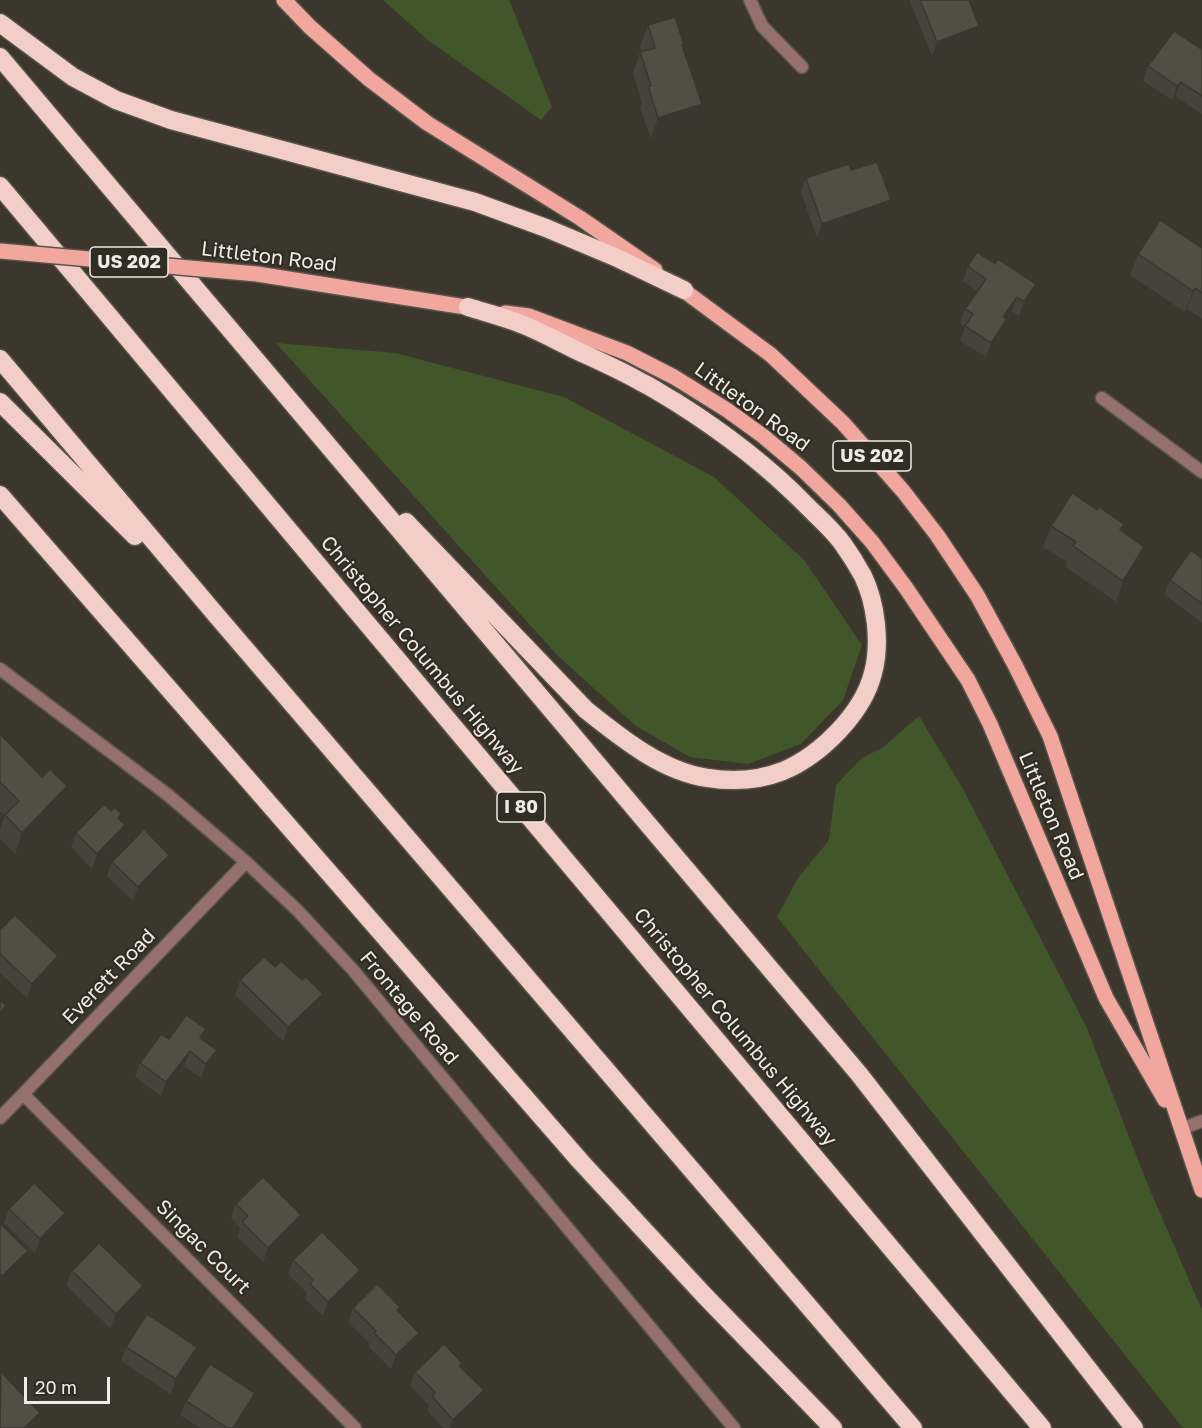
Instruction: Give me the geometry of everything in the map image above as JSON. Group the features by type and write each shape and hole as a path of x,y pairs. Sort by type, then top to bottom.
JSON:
{"highway":[{"path":"0,23 73,77 116,100 171,120 475,202 615,257 684,290"},
{"path":"0,57 858,1074 1134,1428"},
{"name":"Christopher Columbus Highway","path":"0,186 1042,1428"},
{"path":"241,343 350,463 586,710 622,738 646,754 676,769 706,778 727,780 748,779 782,771 801,762 823,747 854,711 873,675 877,657 873,608 863,577 842,543 788,486 749,453 698,416 643,382 525,326 468,307"},
{"path":"0,359 217,616 913,1428"},
{"path":"0,402 217,616"},
{"path":"0,495 580,1162 833,1428"}],"main road":[{"name":"Littleton Road","path":"284,0 310,27 369,79 427,123 580,218 684,290 771,355 843,423 917,508 977,596 1050,736 1202,1190"},
{"name":"Littleton Road","path":"0,251 257,274 529,316 627,353 674,377 763,436 801,468 859,527 906,588 968,680 990,724 1106,998 1181,1129"}],"street":[{"path":"750,0 762,26 802,67"},
{"path":"1102,398 1202,472"},
{"name":"Frontage Road","path":"0,669 168,795 246,862 297,910 353,970 734,1428"},
{"name":"Everett Road","path":"0,1118 246,862"},
{"name":"Singac Court","path":"23,1094 355,1428"},
{"path":"1181,1129 1202,1121"}],"green space":[{"path":"383,0 509,0 552,107 541,120 429,41"},
{"path":"276,343 395,353 564,397 714,477 804,560 862,645 843,700 801,744 748,764 690,757 636,726 558,656"},
{"path":"919,716 963,789 1086,1026 1147,1183 1202,1310 1202,1428 1183,1428 777,917 798,878 829,840 836,785 862,758 882,748"}],"building":[{"path":"920,0 969,0 979,26 937,42"},
{"path":"675,17 702,104 658,118 640,52 655,48 648,25"},
{"path":"1174,31 1202,48 1202,96 1181,82 1177,86 1148,66"},
{"path":"877,162 891,200 822,224 806,178 849,164 851,170"},
{"path":"1160,220 1202,248 1202,293 1195,288 1193,291 1138,254"},
{"path":"977,252 995,264 998,259 1036,284 1024,302 1017,297 1003,317 1007,319 991,343 965,326 973,314 965,309 986,279 968,266"},
{"path":"1072,493 1097,510 1099,507 1124,524 1120,530 1144,547 1123,581 1073,546 1076,542 1051,526"},
{"path":"1191,550 1202,559 1202,604 1170,580"},
{"path":"0,734 42,777 50,769 67,786 22,833 5,815 19,801 0,782"},
{"path":"104,804 111,811 115,807 121,814 118,818 125,825 97,854 76,833"},
{"path":"144,829 169,855 138,887 112,862"},
{"path":"15,915 58,956 32,984 0,954 0,930"},
{"path":"264,957 275,967 281,961 302,980 306,977 323,994 288,1027 240,980"},
{"path":"0,1000 6,1006 0,1013"},
{"path":"186,1015 206,1029 200,1038 217,1050 206,1064 190,1051 166,1082 140,1063 161,1034 169,1039"},
{"path":"263,1177 301,1215 268,1248 242,1222 248,1216 236,1204"},
{"path":"34,1183 65,1213 40,1239 9,1209"},
{"path":"0,1223 28,1251 2,1276 0,1274"},
{"path":"322,1232 360,1270 328,1302 310,1284 313,1280 293,1260"},
{"path":"99,1243 143,1286 116,1314 72,1271"},
{"path":"377,1284 400,1307 397,1310 419,1333 396,1355 353,1308"},
{"path":"147,1314 197,1347 176,1379 126,1347"},
{"path":"444,1344 462,1363 459,1366 484,1390 453,1420 432,1396 435,1392 415,1372"},
{"path":"210,1364 255,1393 233,1428 227,1428 186,1401"},
{"path":"1,1372 40,1413 24,1428 0,1428"}]}
